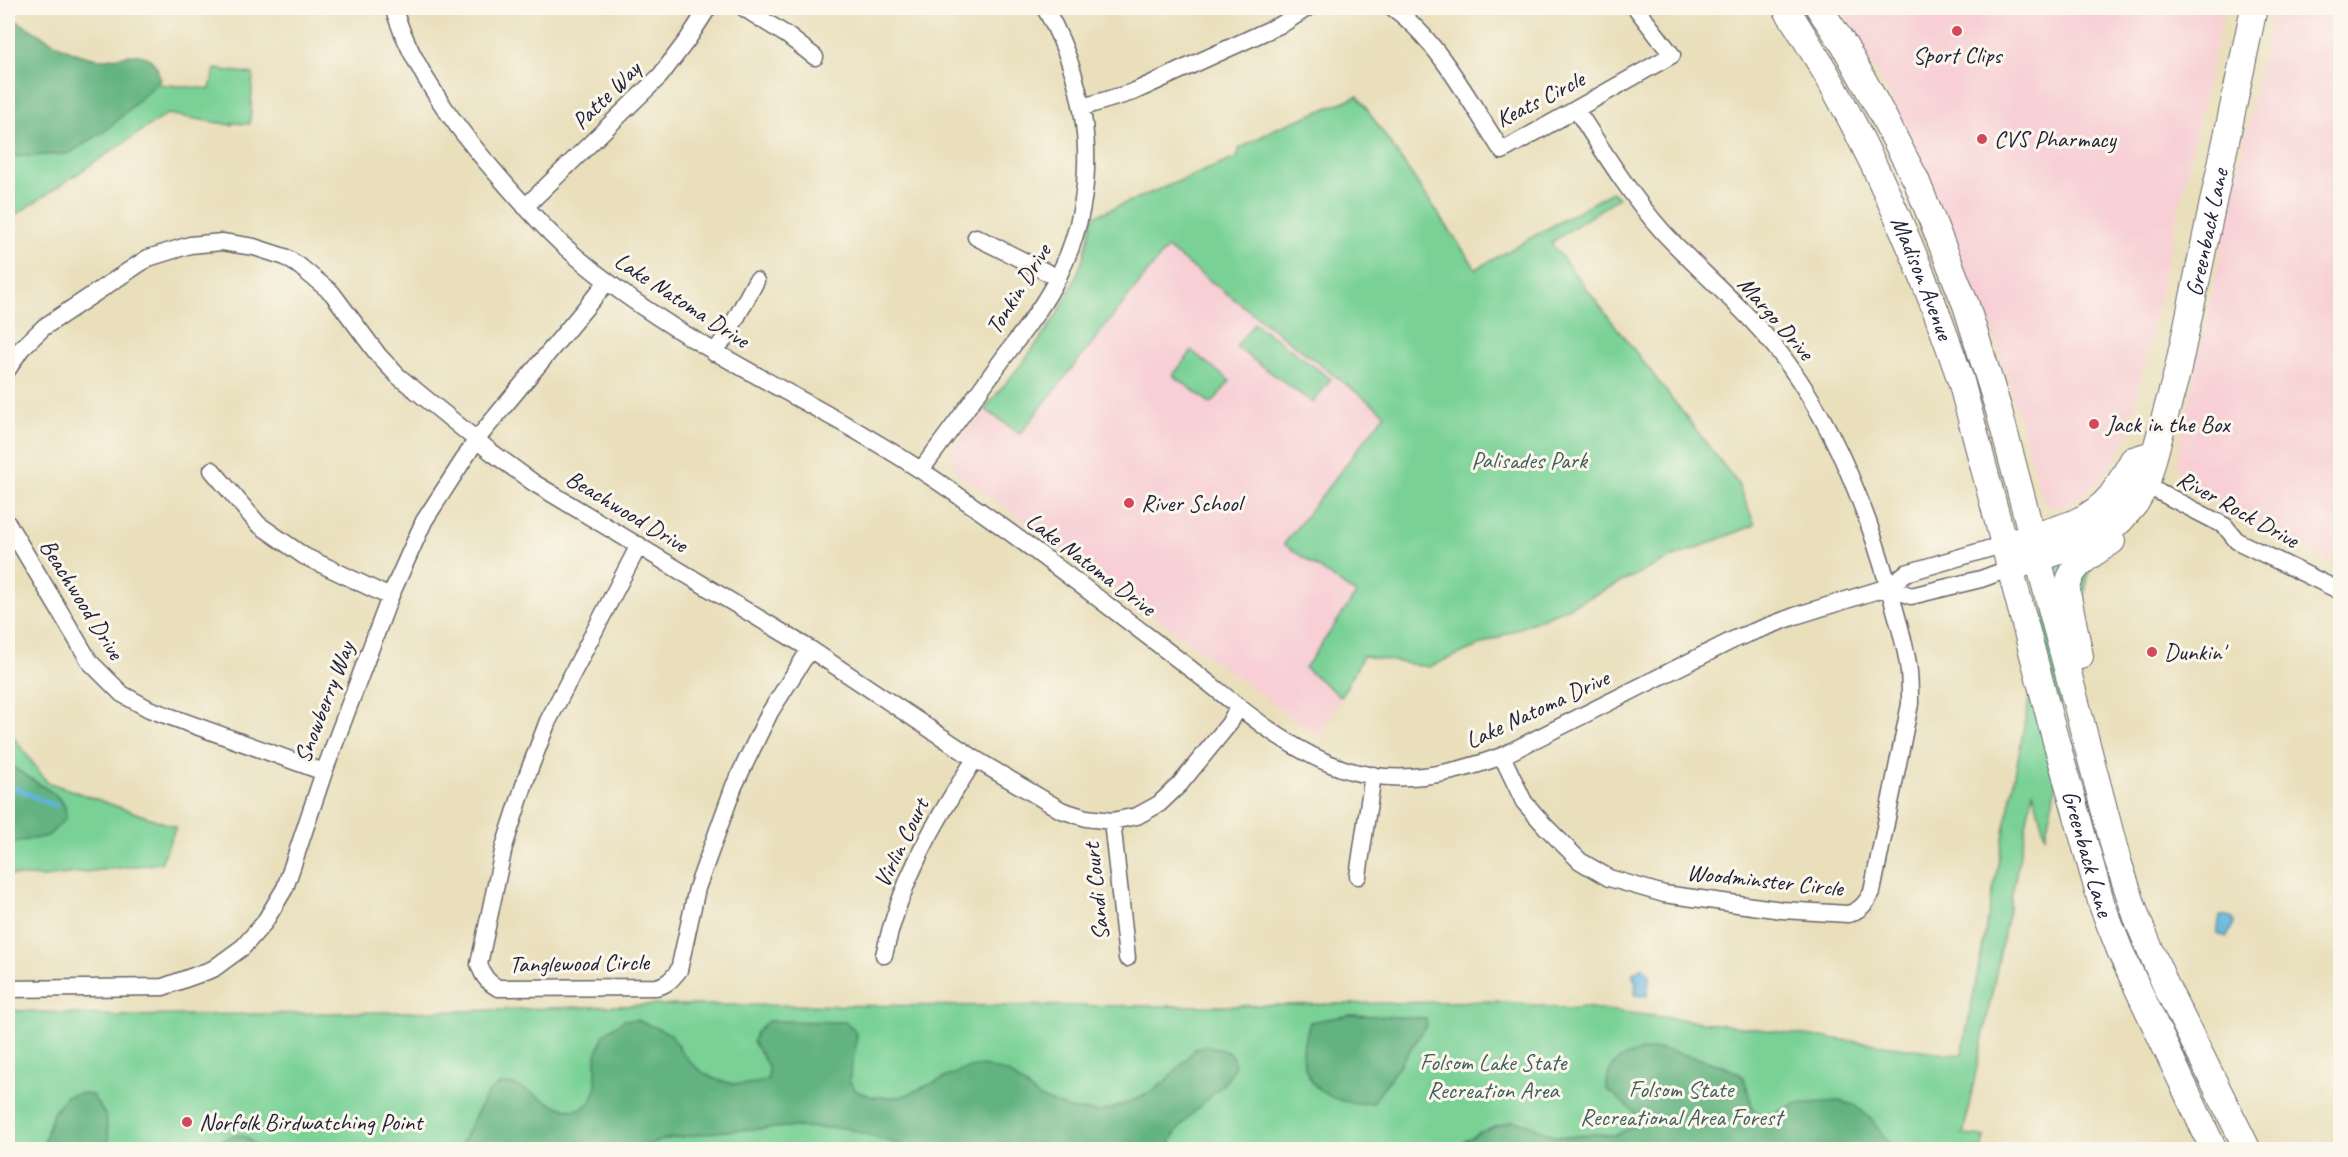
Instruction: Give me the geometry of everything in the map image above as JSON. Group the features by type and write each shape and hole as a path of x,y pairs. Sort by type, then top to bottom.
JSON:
{"main road":[{"name":"Madison Avenue","path":"1786,8 1830,80 1891,199 1909,242 1946,335 1961,381 2011,568"},
{"name":"Madison Avenue","path":"1819,8 1844,45 1916,180 1966,305 1989,374 2036,547"},
{"name":"Greenback Lane","path":"2078,713 2082,677 2080,651 2067,584 2075,567 2116,539 2140,495 2177,373 2254,8"},
{"path":"2011,568 2036,547 2066,527 2087,517 2110,497 2133,460 2153,454"},
{"path":"2005,544 2036,547 2057,553 2101,533 2120,521 2140,495"},
{"name":"Greenback Lane","path":"2036,547 2117,858 2138,921 2166,986 2248,1149"},
{"name":"Greenback Lane","path":"2011,568 2052,727 2102,905 2121,954 2214,1149"}],"street":[{"name":"Lake Natoma Drive","path":"393,8 399,26 428,85 468,141 525,207 562,244 607,282 659,320 921,470 1002,527 1193,671 1238,708 1298,747 1321,760 1347,770 1373,775 1422,777 1459,771 1502,756 1737,638 1795,616 1888,587 1906,573 2005,544"},
{"name":"Patte Way","path":"525,207 660,76 708,8"},
{"path":"744,8 788,36 815,57"},
{"name":"Tonkin Drive","path":"921,470 1038,311 1058,278 1073,245 1085,195 1088,150 1083,107 1065,47 1045,8"},
{"path":"1083,107 1133,92 1284,24 1306,8"},
{"name":"Keats Circle","path":"1393,8 1415,26 1432,45 1502,151 1672,56 1636,8"},
{"name":"Margo Drive","path":"1576,109 1635,196 1662,231 1761,332 1810,399 1837,449 1883,566 1888,587"},
{"path":"976,237 1058,278"},
{"name":"Beachwood Drive","path":"8,369 21,349 44,327 148,258 206,242 238,244 262,249 285,257 312,274 332,293 398,376 526,477 567,504 810,648 975,759 1061,810 1086,818 1112,821 1137,816 1159,804 1180,784 1229,724 1238,708"},
{"path":"714,352 727,335 756,281"},
{"name":"Snowberry Way","path":"8,989 163,987 213,969 243,947 264,923 285,888 324,772 390,597 424,521 477,439 607,282"},
{"path":"212,470 258,524 303,556 390,597"},
{"name":"River Rock Drive","path":"2110,497 2140,495 2224,526 2237,541 2338,586"},
{"name":"Beachwood Drive","path":"8,524 90,662 122,694 149,709 324,772"},
{"name":"Tanglewood Circle","path":"639,545 548,721 528,773 504,847 479,964 482,975 488,982 498,988 656,987 669,983 679,970 697,888 734,786 770,712 810,648"},
{"path":"1888,587 1911,596 1981,579 2011,568"},
{"name":"Woodminster Circle","path":"1502,756 1524,802 1531,811 1580,861 1609,878 1664,894 1747,905 1837,913 1857,911 1868,901 1872,892 1910,704 1909,672 1898,617 1888,587"},
{"name":"Virlin Court","path":"884,955 892,919 904,886 934,824 975,759"},
{"path":"1358,876 1373,775"},
{"name":"Sandi Court","path":"1112,821 1127,958"}],"shaded area":[{"path":"1841,8 2224,8 2129,431 2118,456 2101,477 2087,491 2067,504 2057,507 2048,505 2042,498 1996,340 1906,126"},
{"path":"2273,8 2340,8 2340,554 2331,562 2197,492 2178,472 2177,461"},
{"path":"1167,247 1385,415 1285,543 1356,594 1306,668 1341,697 1320,736 960,475 952,464 952,450 985,409 1021,434"}],"green space":[{"path":"8,18 78,54 100,59 132,55 144,56 154,63 160,80 108,129 68,154 8,157"},
{"path":"215,69 253,74 250,124 232,123 232,125 167,114 8,220 8,101 74,76 210,89"},
{"name":"Palisades Park","path":"1358,96 1476,269 1612,192 1618,198 1551,243 1738,484 1755,525 1669,559 1569,607 1429,667 1363,656 1341,697 1305,668 1356,594 1284,544 1385,414 1167,248 1020,434 985,409 1038,343 1061,308 1086,250 1094,216 1238,157 1239,149 1277,128"},
{"path":"1254,323 1331,379 1313,403 1236,347"},
{"path":"1192,351 1230,381 1211,404 1173,375"},
{"name":"Folsom Lake State Recreation Area","path":"2064,515 2100,523 2058,712 2066,741 2045,836 2033,791 1963,1135 1985,1137 1982,1149 8,1149 8,1010 119,1016 462,1011 646,1005 1225,1006 1497,1001 1568,1009 1583,1007 1962,1055"},
{"path":"8,730 47,782 176,827 161,863 43,877 8,875"},
{"path":"8,764 56,795 65,806 66,818 48,836 8,842"},
{"path":"1351,1015 1425,1018 1427,1025 1373,1103 1346,1102 1324,1093 1308,1076 1304,1064 1303,1049 1310,1022"},
{"path":"624,1020 637,1020 671,1034 679,1048 699,1069 724,1082 738,1084 768,1079 768,1066 753,1042 756,1032 768,1021 845,1022 853,1028 857,1036 849,1081 856,1091 873,1097 901,1097 967,1068 983,1066 1009,1073 1040,1098 1073,1110 1100,1112 1128,1103 1156,1089 1196,1048 1207,1045 1231,1053 1235,1066 1224,1083 1182,1124 1175,1133 1169,1149 923,1149 907,1147 845,1128 788,1127 725,1131 666,1139 634,1149 455,1149 460,1147 488,1093 502,1084 523,1088 556,1106 568,1109 581,1109 591,1102 596,1088 596,1055 604,1034"},
{"name":"Folsom State Recreational Area Forest","path":"1661,1049 1705,1060 1738,1073 1743,1078 1753,1108 1759,1116 1767,1117 1795,1104 1840,1101 1856,1106 1872,1120 1893,1149 1448,1149 1455,1148 1478,1133 1513,1121 1529,1124 1553,1136 1616,1135 1636,1125 1638,1119 1634,1112 1607,1089 1611,1069 1623,1057 1641,1051"},
{"path":"80,1093 92,1095 106,1116 110,1149 42,1149 53,1113 66,1096"},
{"path":"237,1135 244,1136 260,1149 198,1149 205,1145"}],"water":[{"path":"2220,916 2233,919 2234,923 2227,937 2217,934"},
{"path":"1642,967 1650,975 1647,996 1635,995 1636,981 1632,974"}],"waterway":[{"path":"8,785 56,806"}],"place":[{"name":"Sport Clips","path":"1957,31"},
{"name":"CVS Pharmacy","path":"1982,139"},
{"name":"Jack in the Box","path":"2094,424"},
{"name":"River School","path":"1129,503"},
{"name":"Dunkin'","path":"2152,652"},
{"name":"Norfolk Birdwatching Point","path":"187,1122"}]}
